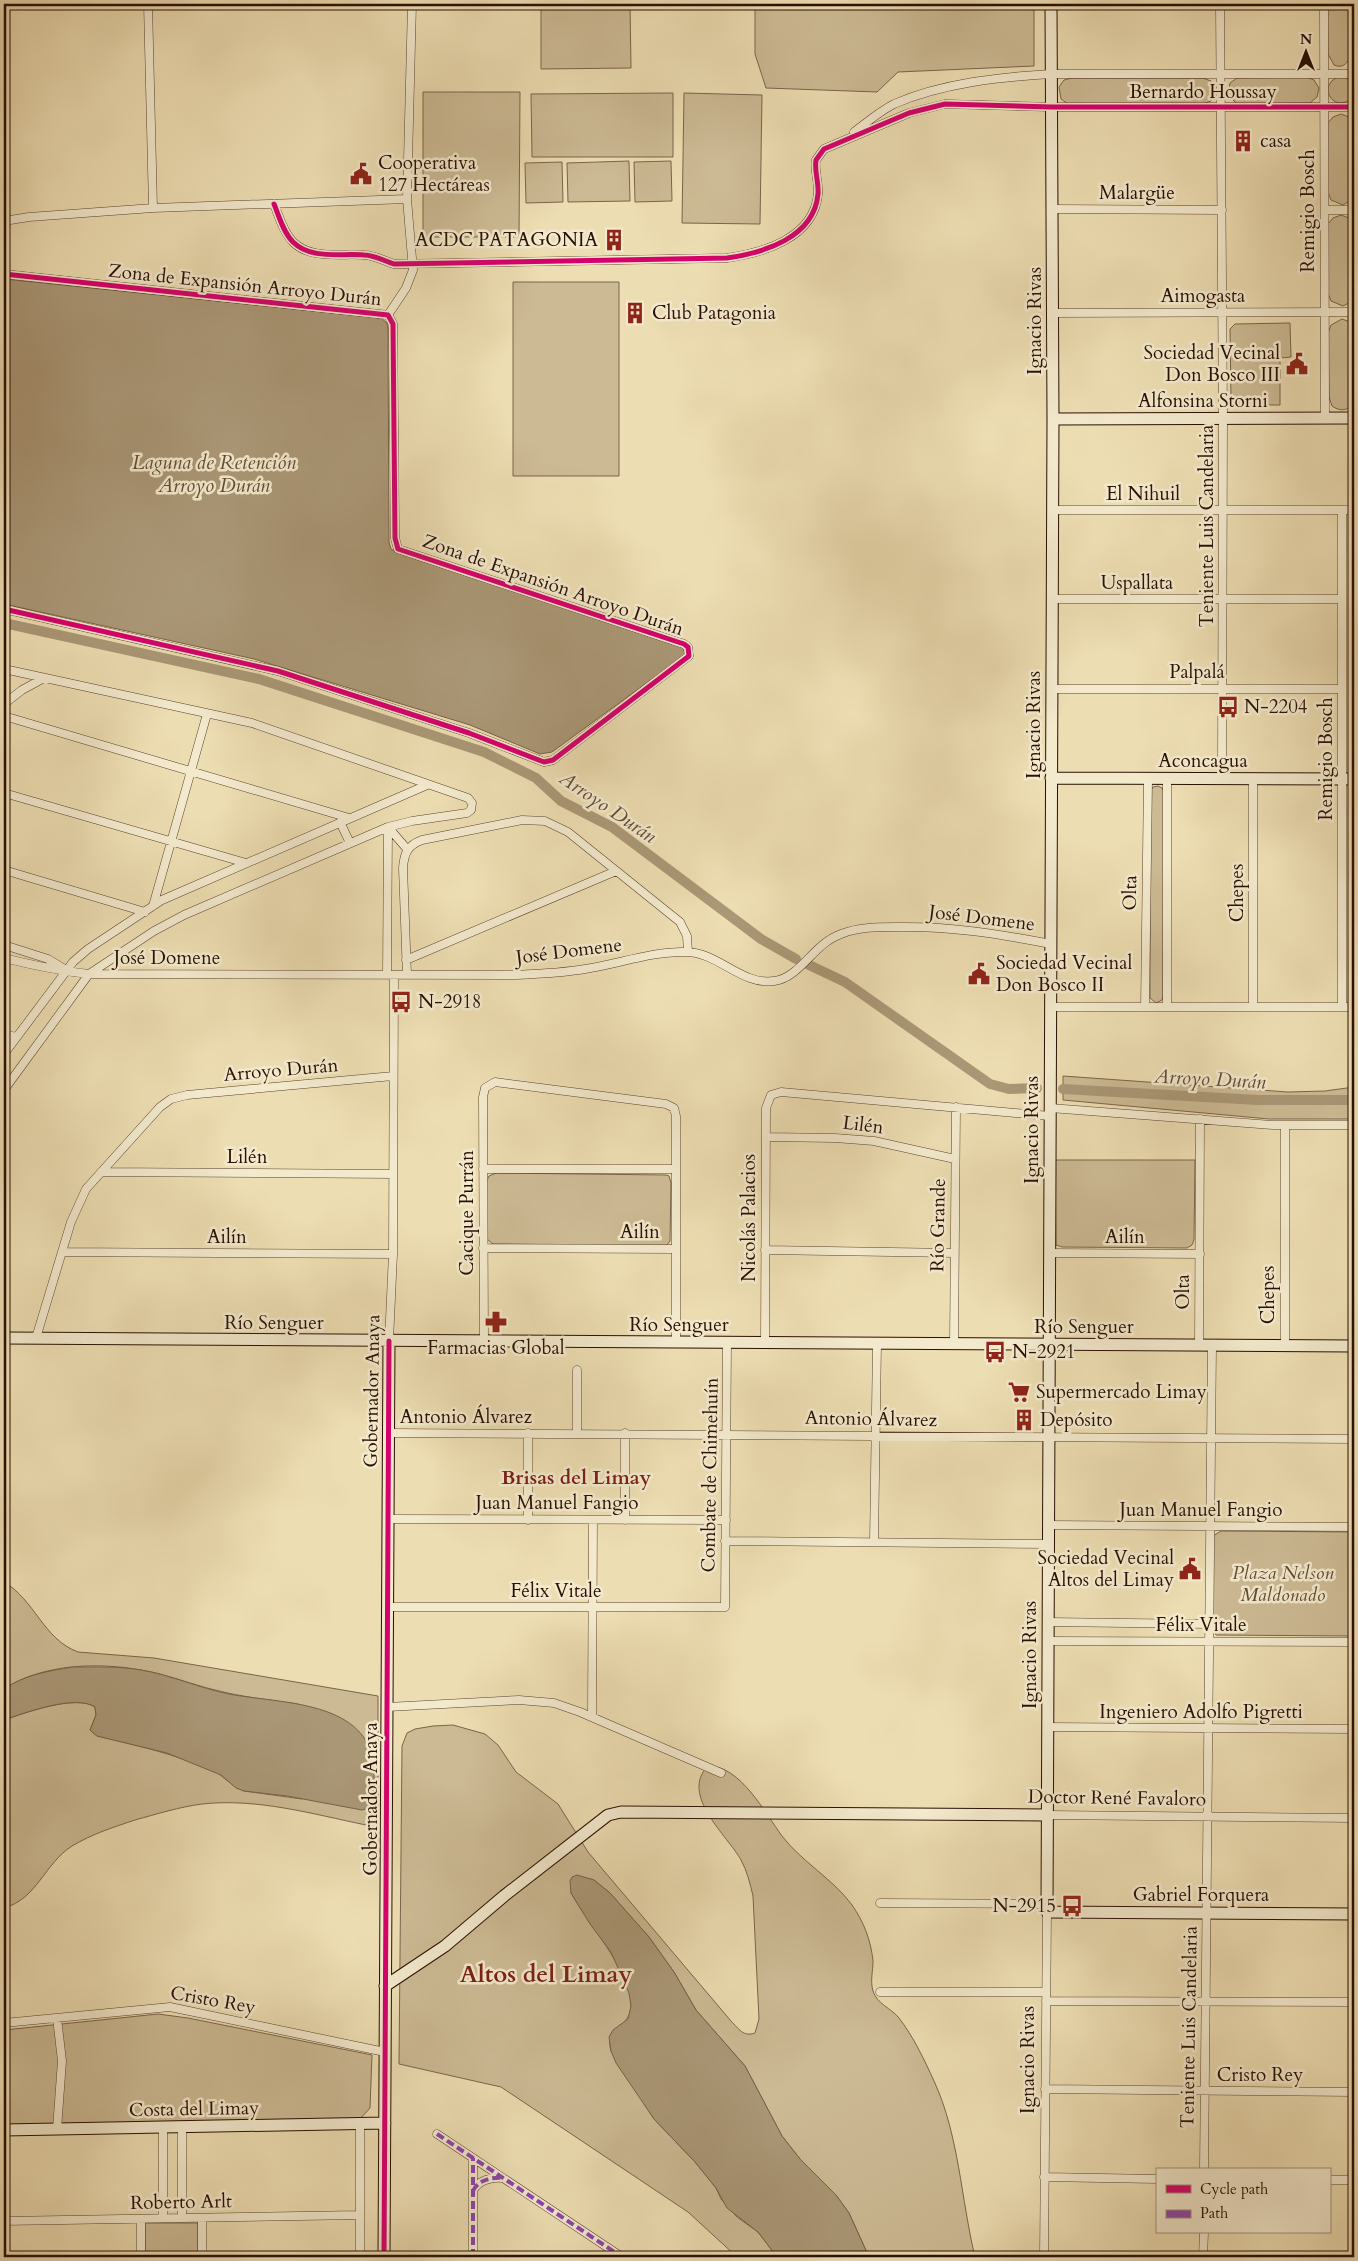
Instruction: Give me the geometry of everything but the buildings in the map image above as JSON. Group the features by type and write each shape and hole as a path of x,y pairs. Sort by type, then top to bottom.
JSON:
{"street":[{"path":"148,4 153,208"},
{"path":"388,315 410,282 413,264 407,199 412,4"},
{"name":"Ignacio Rivas","path":"1044,2257 1052,689 1051,4"},
{"name":"Teniente Luis Candelaria","path":"1220,4 1223,418 1222,779"},
{"name":"Remigio Bosch","path":"1324,4 1325,418"},
{"name":"Bernardo Houssay","path":"845,139 893,105 953,87 1002,77 1051,74 1354,74"},
{"name":"Bernardo Houssay","path":"845,139 908,113 932,106 958,104 1051,107 1354,107"},
{"path":"274,204 286,232 293,242 303,249 314,254 367,255 394,264 707,260 727,258 762,252 791,236 811,216 818,194 816,160 824,149 845,139"},
{"path":"4,221 28,217 153,208 407,199"},
{"name":"Malargüe","path":"1052,209 1222,210"},
{"path":"1325,210 1354,210"},
{"name":"Zona de Expansión Arroyo Durán","path":"4,274 388,315 393,324 395,538 398,548 684,644 689,651 686,660 553,760 544,762 470,733 278,671 4,609"},
{"name":"Aimogasta","path":"1052,313 1354,312"},
{"name":"Alfonsina Storni","path":"1052,419 1354,418"},
{"name":"El Nihuil","path":"1052,510 1354,510"},
{"name":"Remigio Bosch","path":"1342,510 1342,1007"},
{"name":"Uspallata","path":"1052,599 1342,600"},
{"path":"4,669 207,714 286,734 468,798 472,803 471,810 460,814 412,821 388,827 184,915 154,931 89,974 4,1090"},
{"path":"4,704 22,690 44,678"},
{"name":"Palpalá","path":"1052,689 1342,688"},
{"path":"154,906 207,714"},
{"path":"4,716 349,818"},
{"name":"Aconcagua","path":"1051,778 1354,779"},
{"name":"Olta","path":"1145,1007 1148,779"},
{"name":"Olta","path":"1167,779 1167,1007"},
{"name":"Chepes","path":"1253,779 1253,1007"},
{"path":"4,1054 66,970 88,949 144,912 183,890 427,785"},
{"path":"4,793 246,863"},
{"path":"407,975 403,868 404,857 408,849 413,843 422,840 534,819 556,824 680,922 687,936 688,952"},
{"path":"340,822 350,843"},
{"path":"388,827 408,849"},
{"name":"Gobernador Anaya","path":"384,2257 388,1433 389,1341 393,1254 394,1076 390,975 388,827"},
{"path":"4,870 144,912"},
{"path":"406,960 616,871"},
{"name":"José Domene","path":"4,958 44,968 89,974 407,975 559,973 664,954 688,952 699,954 750,979 772,982 783,980 792,975 815,950 830,939 841,934 870,928 912,926 959,928 1051,944"},
{"name":"José Domene","path":"4,945 48,959 66,970"},
{"path":"1051,1007 1354,1007"},
{"path":"4,1034 16,1038"},
{"name":"Arroyo Durán","path":"101,1172 160,1107 171,1098 394,1076"},
{"name":"Cacique Purrán","path":"484,1342 483,1098 488,1085 495,1082 666,1104 674,1108 676,1116 676,1169"},
{"name":"Nicolás Palacios","path":"766,1343 766,1103 771,1095 787,1092 956,1107"},
{"path":"956,1107 1200,1119 1285,1126 1354,1126"},
{"name":"Río Grande","path":"954,1344 956,1107"},
{"name":"Olta","path":"1199,1345 1200,1119"},
{"name":"Chepes","path":"1285,1126 1285,1346"},
{"name":"Lilén","path":"766,1138 834,1138 874,1141 955,1159"},
{"path":"483,1169 676,1169 676,1343"},
{"path":"36,1338 62,1252 81,1198 101,1172"},
{"name":"Lilén","path":"101,1172 393,1174"},
{"name":"Ailín","path":"484,1248 676,1249"},
{"path":"766,1250 954,1253"},
{"name":"Ailín","path":"62,1252 393,1254"},
{"name":"Ailín","path":"1049,1252 1200,1254"},
{"name":"Río Senguer","path":"4,1338 1354,1346"},
{"name":"Combate de Chimehuín","path":"725,1607 727,1343"},
{"path":"874,1542 877,1344"},
{"name":"Teniente Luis Candelaria","path":"1204,2168 1212,1345"},
{"path":"577,1370 577,1433"},
{"name":"Antonio Álvarez","path":"388,1433 1354,1439"},
{"path":"528,1433 528,1520"},
{"path":"624,1433 624,1520"},
{"name":"Juan Manuel Fangio","path":"388,1519 726,1520"},
{"path":"592,1717 593,1520"},
{"name":"Juan Manuel Fangio","path":"1048,1525 1354,1527"},
{"path":"725,1541 1048,1544"},
{"name":"Félix Vitale","path":"387,1607 725,1607"},
{"name":"Félix Vitale","path":"1048,1622 1208,1624"},
{"name":"Félix Vitale","path":"1048,1641 1354,1642"},
{"path":"387,1707 527,1700 562,1705 721,1773"},
{"name":"Ingeniero Adolfo Pigretti","path":"1047,1727 1354,1729"},
{"name":"Doctor René Favaloro","path":"386,1986 445,1946 504,1896 608,1815 622,1812 1354,1818"},
{"name":"Gabriel Forquera","path":"880,1903 1207,1913 1354,1914"},
{"path":"880,1992 1206,2002 1354,2002"},
{"name":"Cristo Rey","path":"4,2023 158,2007 181,2008 385,2052"},
{"path":"57,2018 62,2061 57,2129"},
{"name":"Cristo Rey","path":"1045,2089 1354,2092"},
{"name":"Costa del Limay","path":"4,2130 384,2123"},
{"path":"360,2124 360,2257"},
{"path":"163,2127 163,2218"},
{"path":"182,2127 182,2218"},
{"path":"437,2134 622,2257"},
{"path":"473,2158 473,2257"},
{"path":"473,2191 481,2182 493,2178 503,2178"},
{"path":"1044,2178 1156,2178"},
{"path":"1330,2180 1354,2180"},
{"name":"Roberto Arlt","path":"4,2221 360,2215"},
{"path":"142,2218 142,2257"},
{"path":"202,2218 202,2257"},
{"path":"1203,2257 1204,2234"}],"green space":[{"path":"541,4 630,4 631,68 541,69"},
{"path":"755,4 1034,4 1034,66 898,72 877,92 766,88 755,54"},
{"path":"1327,4 1354,4 1353,44 1347,62 1342,66 1334,65 1328,54"},
{"path":"1306,77 1314,80 1319,88 1317,97 1310,103 1237,104 1228,95 1230,83 1237,78"},
{"path":"1341,77 1350,81 1354,90 1350,99 1341,103 1332,99 1328,90 1332,81"},
{"path":"1072,78 1203,78 1211,81 1215,93 1211,101 1203,104 1068,104 1061,99 1059,87 1064,80"},
{"path":"423,92 520,92 519,237 423,237"},
{"path":"673,93 673,157 532,157 531,94"},
{"path":"684,93 762,95 760,224 682,223"},
{"path":"1341,114 1349,117 1354,128 1354,193 1351,200 1343,205 1331,200 1328,192 1328,123 1333,117"},
{"path":"629,161 630,201 568,202 567,163"},
{"path":"671,161 672,201 635,202 634,162"},
{"path":"562,162 563,202 526,203 525,163"},
{"path":"1341,215 1349,218 1354,229 1354,294 1351,302 1343,306 1331,301 1328,293 1328,224 1333,218"},
{"path":"513,282 619,282 619,476 513,476"},
{"path":"1342,319 1350,322 1354,329 1354,402 1347,409 1341,410 1332,406 1329,397 1328,333 1331,325"},
{"path":"1290,323 1291,357 1280,358 1280,405 1236,405 1231,400 1230,329 1235,324"},
{"path":"1158,786 1164,792 1163,996 1162,1000 1156,1003 1150,998 1150,792 1153,787"},
{"path":"1063,1076 1288,1092 1325,1091 1354,1087 1354,1119 1269,1119 1063,1100"},
{"path":"1055,1160 1195,1160 1194,1240 1192,1245 1187,1248 1062,1247 1056,1245"},
{"path":"496,1173 669,1176 671,1183 670,1241 666,1246 493,1244 487,1239 486,1183 489,1176"},
{"name":"Plaza Nelson Maldonado","path":"1221,1531 1354,1532 1354,1636 1216,1635 1212,1627 1213,1536"},
{"path":"4,1582 24,1599 56,1638 78,1652 154,1658 378,1696 378,1824 366,1825 285,1808 244,1803 202,1804 176,1809 111,1828 72,1846 63,1853 25,1897 4,1908 4,1720 50,1706 76,1703 86,1704 95,1707 96,1715 90,1730 97,1736 155,1750 198,1764 216,1772 244,1791 302,1799 298,1704 206,1688 150,1672 106,1666 70,1667 52,1670 35,1674 4,1689"},
{"path":"453,1725 485,1734 498,1745 516,1772 558,1804 588,1852 731,2021 742,2032 747,2034 755,2033 759,2019 753,1896 743,1864 702,1802 699,1790 701,1777 708,1766 720,1768 731,1773 751,1792 782,1836 836,1887 852,1905 860,1918 869,1939 872,1954 873,1991 881,2003 899,2018 909,2032 926,2064 942,2102 954,2145 975,2257 869,2257 849,2213 836,2195 800,2159 782,2136 745,2066 696,2010 674,1972 649,1937 610,1893 594,1880 577,1876 571,1893 617,1963 629,1993 631,2006 630,2014 611,2037 611,2051 654,2119 695,2162 716,2188 721,2199 737,2217 758,2232 777,2257 737,2257 688,2212 501,2087 399,2064 402,1746 407,1733 415,1729"},
{"path":"158,2014 188,2018 372,2055 370,2108 360,2119 4,2125 4,2030"},
{"path":"145,2223 198,2223 198,2257 145,2257"}],"water":[{"name":"Laguna de Retención Arroyo Durán","path":"4,279 381,318 387,323 388,330 389,542 391,549 398,553 683,647 685,655 552,752 540,754 470,725 254,659 4,604"},
{"path":"73,1667 115,1667 141,1670 229,1694 320,1709 340,1718 358,1730 369,1747 374,1771 371,1804 369,1808 362,1810 287,1796 244,1791 236,1788 221,1775 167,1753 97,1736 90,1730 96,1715 95,1707 86,1704 76,1703 50,1706 4,1720 4,1689 28,1677"},
{"path":"577,1875 594,1880 610,1893 649,1937 674,1972 696,2010 745,2066 782,2136 800,2159 836,2195 849,2213 869,2257 777,2257 758,2232 727,2208 716,2188 695,2162 654,2119 616,2063 611,2051 609,2037 613,2030 628,2019 631,2006 629,1993 611,1952 590,1924 571,1893 570,1881 572,1877"}],"waterway":[{"name":"Arroyo Durán","path":"4,623 259,679 484,752 536,778 561,801 612,827 761,939 796,959"},
{"name":"Arroyo Durán","path":"807,964 845,982 990,1084 1009,1089 1037,1088"},
{"name":"Arroyo Durán","path":"1063,1089 1258,1100 1354,1100"}],"marked path":[{"path":"437,2134 622,2257"},
{"path":"473,2158 473,2257"},
{"path":"473,2191 478,2184 485,2180 503,2178"}],"cycle path":[{"path":"274,204 287,234 300,248 327,255 368,255 394,264 727,258 771,247 797,232 807,222 814,209 818,194 816,160 824,149 909,113 945,104 1051,107 1354,107"},
{"path":"4,274 388,315 393,324 395,538 398,549 684,644 688,647 689,656 553,760 544,762 469,733 278,671 4,609"},
{"path":"384,2257 389,1341"}],"place":[{"name":"casa","path":"1243,141"},
{"name":"Cooperativa 127 Hectáreas","path":"361,174"},
{"name":"ACDC PATAGONIA","path":"614,240"},
{"name":"Club Patagonia","path":"635,313"},
{"name":"Sociedad Vecinal Don Bosco III","path":"1297,364"},
{"name":"N-2204","path":"1228,707"},
{"name":"Sociedad Vecinal Don Bosco II","path":"979,974"},
{"name":"N-2918","path":"401,1002"},
{"name":"Farmacias Global","path":"496,1322"},
{"name":"N-2921","path":"995,1352"},
{"name":"Supermercado Limay","path":"1019,1392"},
{"name":"Depósito","path":"1024,1420"},
{"name":"Sociedad Vecinal Altos del Limay","path":"1190,1569"},
{"name":"N-2915","path":"1072,1906"}],"district":[{"name":"Brisas del Limay","path":"576,1477"},
{"name":"Altos del Limay","path":"546,1974"}]}
